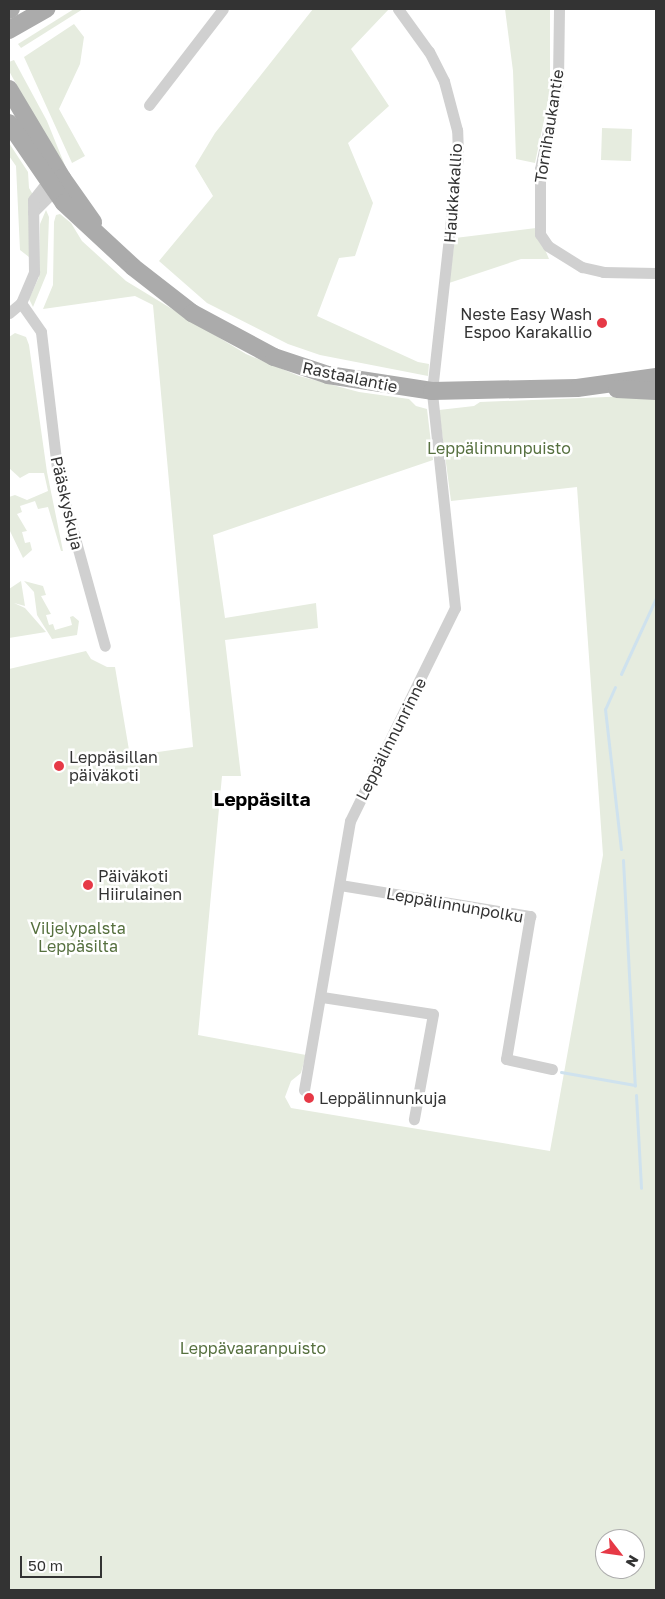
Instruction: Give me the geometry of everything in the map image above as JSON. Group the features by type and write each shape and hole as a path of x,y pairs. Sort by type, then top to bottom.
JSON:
{"main road":[{"path":"9,30 46,9"},
{"name":"Rastaalantie","path":"9,89 55,184"},
{"name":"Rastaalantie","path":"9,123 55,184 111,247 151,283 192,313 274,357 328,376 374,385 432,391 596,387 656,391"},
{"name":"Rastaalantie","path":"596,387 656,378"}],"street":[{"path":"149,105 223,9"},
{"name":"Haukkakallio","path":"398,9 429,52 444,81 457,130 457,164 432,391"},
{"name":"Tornihaukantie","path":"559,9 558,82 540,169 540,234 548,246 582,268 603,272 656,273"},
{"path":"9,313 21,303 34,272 33,200 55,184"},
{"name":"Pääskyskuja","path":"21,303 41,332 58,477 105,646"},
{"name":"Leppälinnunrinne","path":"304,1090 322,997 352,816 455,608 432,391"},
{"name":"Leppälinnunpolku","path":"340,885 530,916 506,1059 552,1069"},
{"path":"322,997 432,1014 414,1119"}],"green space":[{"path":"74,9 83,9 21,48 18,44"},
{"path":"313,9 389,9 351,49 389,106 348,143 373,203 355,256 339,258 317,316 418,362 429,364 428,376 320,355 288,344 207,303 159,261 213,196 195,166 215,133"},
{"path":"505,9 550,9 550,92 535,163 516,159 513,71"},
{"path":"74,24 84,37 80,64 59,109 85,156 72,163 24,57"},
{"path":"14,60 47,121 66,168 61,165 9,71 9,62"},
{"path":"602,128 632,129 631,161 601,160"},
{"path":"9,143 28,172 29,188 32,193 29,257 20,250 16,166 9,156"},
{"path":"46,210 49,217 47,273 33,307 29,299 39,277 40,224"},
{"name":"Leppävaaranpuisto","path":"60,214 71,223 82,241 126,281 246,354 299,376 359,392 409,399 416,406 427,409 433,460 213,535 225,618 316,603 318,628 225,640 241,776 222,776 198,1035 306,1055 301,1073 291,1081 285,1097 291,1108 550,1151 603,855 577,487 451,501 439,410 474,406 480,402 656,395 656,1590 9,1590 9,669 86,651 91,659 107,667 115,667 130,756 193,747 153,305 135,296 43,309 53,285 54,222 56,215"},
{"path":"536,228 549,259 521,259 449,283 455,238"},
{"path":"15,333 26,337 29,345 47,472 63,551 61,551 48,507 38,509 35,501 20,506 22,512 17,514 27,531 22,532 25,543 30,542 32,550 23,558 9,529 9,497 15,495 27,500 48,491 44,473 29,473 20,478 9,468 9,337"},
{"path":"21,581 25,606 14,603 25,608 46,632 9,638 9,589"},
{"path":"24,581 43,586 46,595 41,596 51,614 46,615 49,625 53,624 55,630 72,625 70,617 73,616 79,621 77,635 52,639 37,615 34,592"}],"waterway":[{"path":"621,674 656,598"},
{"path":"615,687 605,709 621,849"},
{"path":"623,860 635,1086"},
{"path":"561,1072 635,1085"},
{"path":"636,1095 641,1188"}],"place":[{"name":"Neste Easy Wash Espoo Karakallio","path":"602,323"},
{"name":"Leppäsillan päiväkoti","path":"59,766"},
{"name":"Päiväkoti Hiirulainen","path":"88,885"},
{"name":"Leppälinnunkuja","path":"309,1098"}],"district":[{"name":"Leppäsilta","path":"262,799"}],"park label":[{"name":"Leppälinnunpuisto","path":"499,448"},
{"name":"Viljelypalsta Leppäsilta","path":"78,937"}]}
